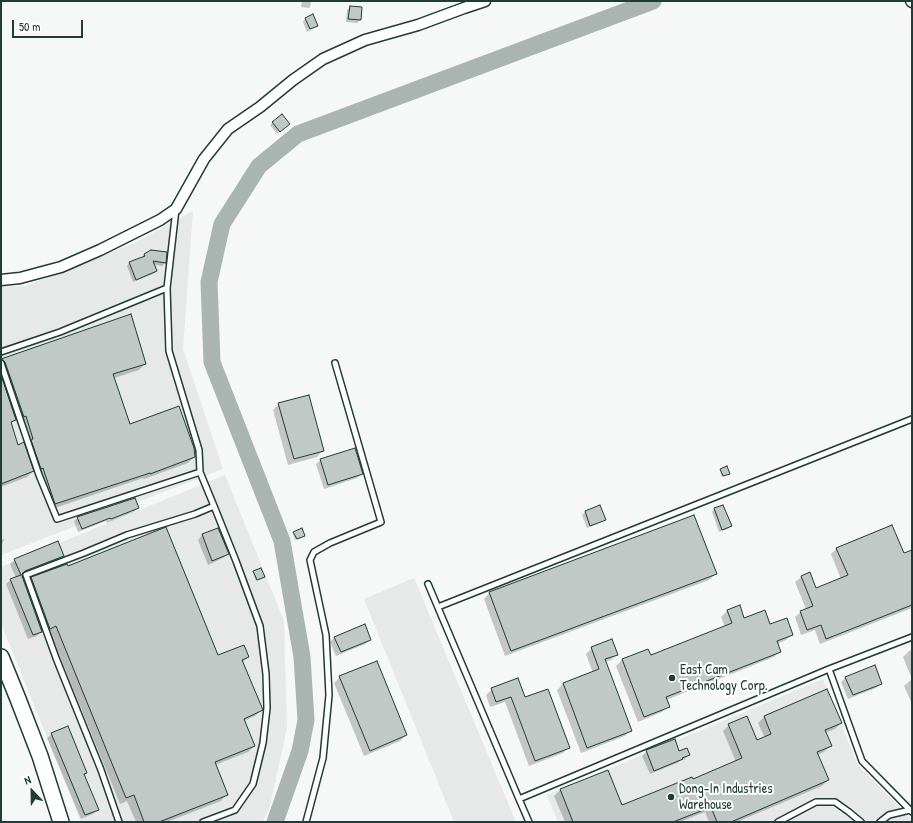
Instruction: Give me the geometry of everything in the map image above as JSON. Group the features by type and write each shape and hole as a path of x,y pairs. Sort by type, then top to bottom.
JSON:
{"main road":[{"path":"1,657 40,756 61,822"}],"street":[{"path":"1,280 20,278 61,267 100,250 160,220 176,209 204,160 228,129 260,107 293,80 324,59 365,40 418,25 485,1"}],"lane":[{"path":"176,209 166,288 169,351 199,450 200,472 236,561 260,626 266,674 268,708 263,742 253,784 235,810 203,822"},
{"path":"1,352 60,332 166,288"},
{"path":"1,363 39,475 57,519 200,472"},
{"path":"306,822 323,758 329,696 326,635 310,560 314,552 319,549 382,522 336,363"},
{"path":"438,607 912,419"},
{"path":"119,822 101,770 56,658 26,575 127,535 195,514 214,506"},
{"path":"428,584 529,822"},
{"path":"519,799 829,669 912,637"},
{"path":"829,669 862,761 911,811"},
{"path":"778,822 816,802 835,802 861,822"},
{"path":"880,822 889,815 911,811"}],"shaded area":[{"path":"193,211 183,349 223,469 1,555 1,287 25,286 86,263 134,243"},
{"path":"225,475 284,621 287,728 270,806 263,822 81,822 1,623 1,567"},
{"path":"414,578 516,822 454,822 364,599"},
{"path":"823,679 857,764 912,820 912,822 558,822 547,795"}],"building":[{"path":"350,6 362,7 361,20 348,19"},
{"path":"313,14 318,26 310,29 305,18"},
{"path":"282,114 290,124 280,132 272,122"},
{"path":"151,250 167,252 166,263 153,261 157,271 136,280 129,262 145,256 144,254"},
{"path":"131,314 146,364 113,374 130,424 179,406 194,448 195,457 150,474 55,504 43,468 41,469 31,440 33,439 26,416 24,417 5,362 1,359"},
{"path":"1,375 16,420 11,422 18,445 24,442 34,471 1,484"},
{"path":"309,395 324,451 294,459 278,403"},
{"path":"355,448 363,474 328,485 320,459"},
{"path":"727,466 730,474 723,476 720,469"},
{"path":"135,498 139,508 82,529 77,517"},
{"path":"600,505 606,520 590,526 585,511"},
{"path":"723,505 732,526 722,530 714,508"},
{"path":"694,515 717,574 511,651 489,592"},
{"path":"892,525 904,553 912,550 912,605 826,639 821,625 807,630 800,611 813,606 801,576 810,572 816,588 848,575 836,548"},
{"path":"166,527 218,655 244,645 249,657 242,660 263,710 244,719 255,746 215,762 228,795 159,822 144,822 134,795 126,798 56,626 50,629 31,577 67,564 68,566"},
{"path":"218,528 229,554 212,561 202,534"},
{"path":"302,528 305,536 297,539 293,532"},
{"path":"58,541 64,556 25,571 22,574 42,632 33,635 10,579 21,575 14,559"},
{"path":"261,568 265,577 257,580 253,571"},
{"name":"East Cam Technology Corp.","path":"740,605 744,618 765,610 770,624 787,618 793,635 777,641 781,652 666,697 670,707 644,717 622,659 648,649 651,655 732,623 727,610"},
{"path":"365,624 371,640 341,652 334,637"},
{"path":"612,639 618,655 605,659 632,731 587,748 563,683 599,669 591,647"},
{"path":"377,661 407,735 370,751 339,676"},
{"path":"875,665 882,684 853,695 845,677"},
{"path":"518,678 525,697 548,689 570,748 535,761 511,697 496,702 491,688"},
{"path":"827,689 842,723 825,730 832,746 817,752 829,780 731,822 717,822 711,807 673,822 573,822 560,789 608,770 622,805 692,777 693,779 742,758 728,724 747,716 757,740 771,734 764,716"},
{"path":"68,726 87,773 84,774 99,810 85,815 51,733"},
{"path":"675,739 679,751 687,748 690,755 654,771 646,750"}],"waterway":[{"path":"275,822 300,751 306,720 302,657 282,541 212,362 209,282 222,224 259,166 298,134 653,1"}],"place":[{"name":"East Cam Technology Corp.","path":"672,678"},
{"name":"Dong-In Industries Warehouse","path":"671,797"}]}
